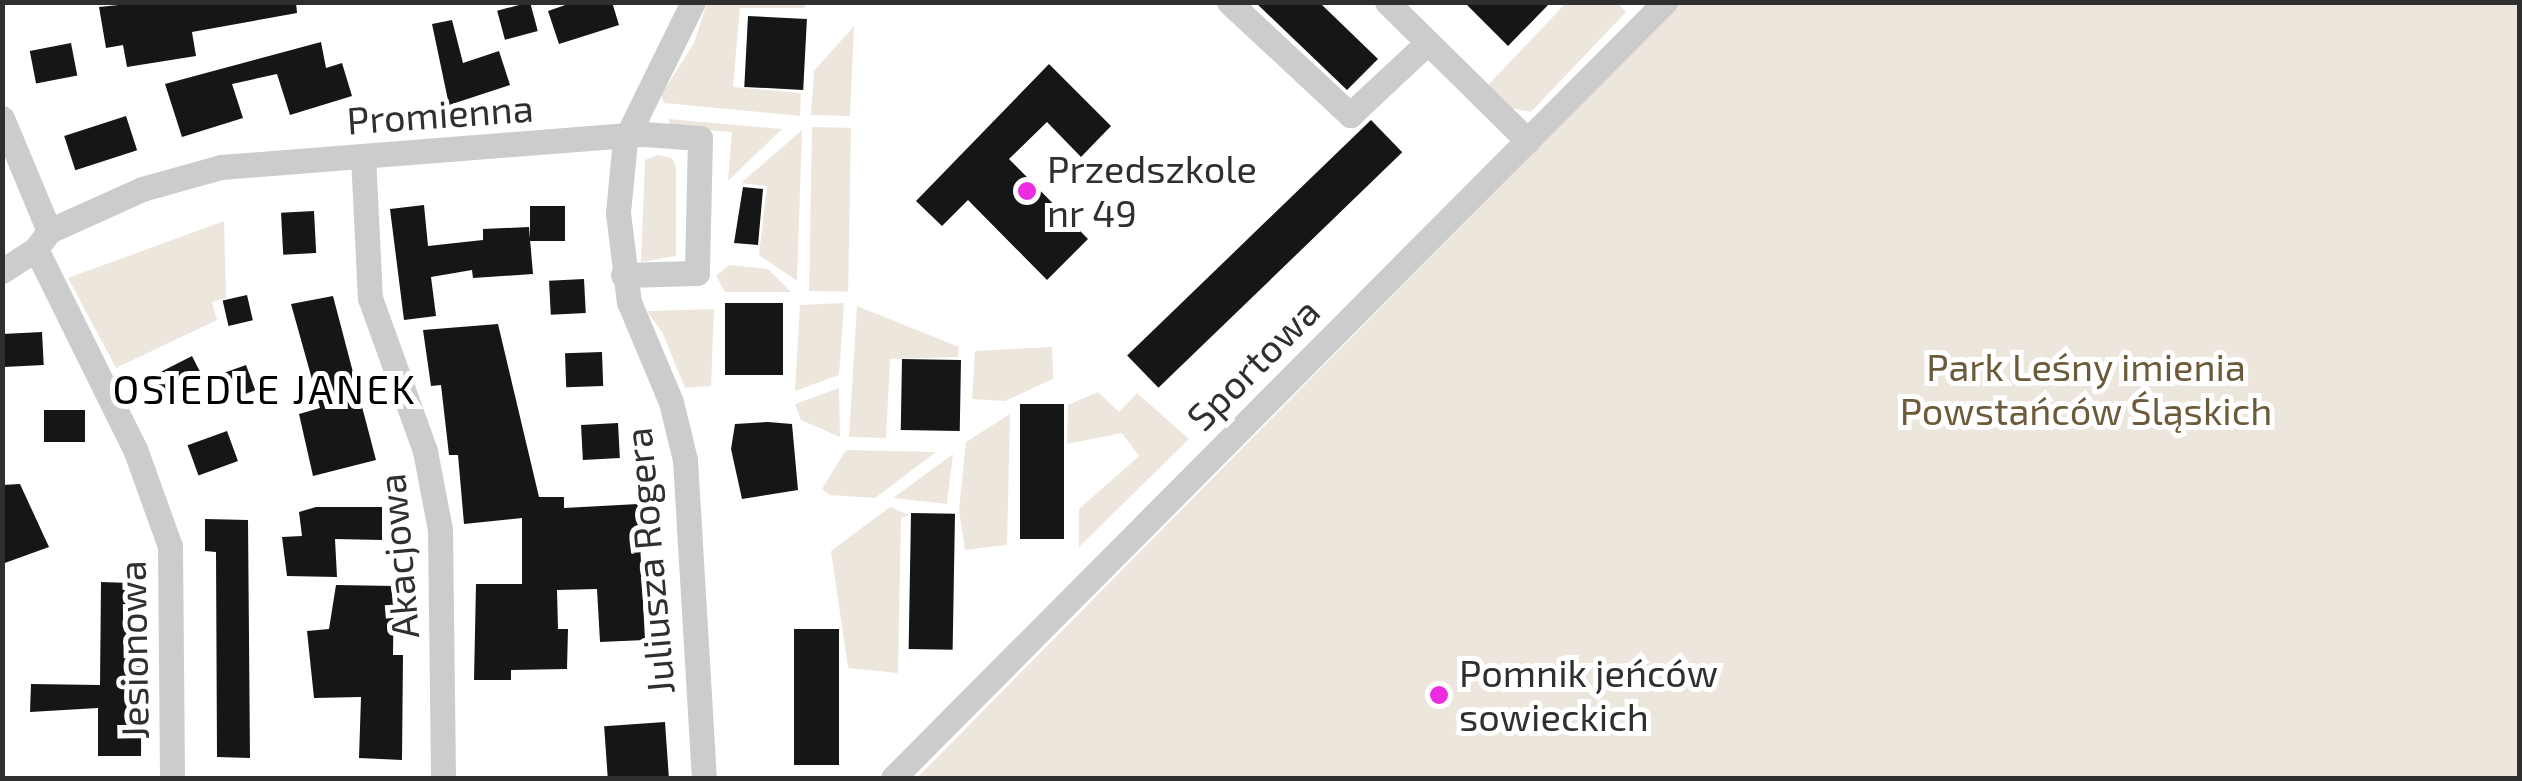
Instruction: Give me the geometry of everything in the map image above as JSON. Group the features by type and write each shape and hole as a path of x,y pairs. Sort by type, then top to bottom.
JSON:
{"street":[{"name":"Juliusza Rogera","path":"693,2 624,140 618,213 622,275 671,402 684,460 704,778"},
{"path":"1229,2 1350,115 1427,42"},
{"path":"1387,2 1528,141"},
{"name":"Sportowa","path":"894,778 1660,4"},
{"name":"Jesionowa","path":"2,118 43,240 135,449 170,546 172,778"},
{"name":"Promienna","path":"2,271 43,240 182,176 363,156 624,140 644,134 700,138 697,273 622,275"},
{"name":"Akacjowa","path":"363,156 370,298 425,450 440,530 443,778"}],"green space":[{"path":"707,3 806,3 805,8 740,8 733,87 801,93 800,116 664,103 661,95 694,43"},
{"path":"1566,3 1618,3 1626,12 1531,112 1511,108 1488,85"},
{"name":"Park Leśny imienia Powstańców Śląskich","path":"1681,3 2519,3 2519,778 917,778"},
{"path":"854,26 850,116 811,115 814,71"},
{"path":"669,119 782,129 728,181 732,132 669,127"},
{"path":"812,127 851,128 848,292 809,291"},
{"path":"802,130 797,281 759,255 767,186 741,183"},
{"path":"658,155 672,158 676,167 676,256 641,262 645,160"},
{"path":"224,221 226,298 212,302 217,320 116,368 68,278"},
{"path":"729,265 768,269 791,292 725,292 716,276"},
{"path":"844,303 839,375 795,391 800,305"},
{"path":"857,306 959,347 958,357 890,359 886,438 849,437"},
{"path":"714,309 711,386 685,388 663,334 647,311"},
{"path":"1052,347 1053,379 1005,401 972,399 975,351"},
{"path":"839,388 840,437 801,420 795,404"},
{"path":"1098,392 1119,412 1137,393 1189,439 1079,547 1079,509 1139,456 1122,433 1067,444 1068,405"},
{"path":"1010,414 1007,545 965,550 959,509 966,442"},
{"path":"846,450 936,452 875,498 830,495 822,489"},
{"path":"953,454 947,504 893,498"},
{"path":"890,507 909,515 901,518 898,673 848,668 831,551"}],"building":[{"path":"148,2 296,2 297,13 192,32 196,56 127,67 123,45 106,48 99,7"},
{"path":"530,2 538,31 505,40 497,11"},
{"path":"574,2 612,2 619,25 559,44 548,11"},
{"path":"1255,2 1319,2 1378,59 1347,90"},
{"path":"1464,2 1551,2 1508,46"},
{"path":"748,16 807,19 803,90 744,87"},
{"path":"452,20 463,63 499,51 510,85 449,105 432,24"},
{"path":"321,42 326,68 342,63 352,96 290,115 277,74 232,84 243,118 182,137 165,84"},
{"path":"71,43 77,75 36,83 30,51"},
{"path":"1049,64 1111,126 1081,157 1047,122 1009,159 1088,239 1047,280 968,200 942,226 916,201"},
{"path":"126,116 137,150 75,170 64,136"},
{"path":"1371,120 1402,152 1158,388 1127,355"},
{"path":"743,187 763,189 758,245 734,243"},
{"path":"424,205 428,246 483,240 483,229 529,227 533,274 473,278 472,270 431,277 436,316 404,320 390,209"},
{"path":"530,206 565,206 565,241 530,241"},
{"path":"314,211 316,253 283,255 281,213"},
{"path":"584,279 586,313 551,315 549,281"},
{"path":"247,295 253,320 228,326 223,301"},
{"path":"333,296 376,460 313,476 299,414 320,408 291,304"},
{"path":"725,303 783,303 783,375 725,375"},
{"path":"498,324 539,497 564,497 564,508 638,504 645,640 600,642 597,589 557,590 558,629 568,629 567,669 511,670 511,680 474,680 476,584 522,584 522,518 464,524 458,455 449,455 441,385 431,386 423,330"},
{"path":"42,332 44,365 4,367 2,334"},
{"path":"602,352 603,386 566,387 565,353"},
{"path":"192,356 207,385 169,405 154,376"},
{"path":"902,359 961,360 960,431 901,430"},
{"path":"246,365 255,390 234,398 224,373"},
{"path":"1020,404 1064,404 1064,539 1020,539"},
{"path":"44,410 85,410 85,442 44,442"},
{"path":"618,423 620,458 583,460 581,425"},
{"path":"735,424 792,424 798,490 742,499 731,449"},
{"path":"227,431 238,461 198,475 188,445"},
{"path":"20,484 49,547 2,564 2,485"},
{"path":"316,507 382,507 382,540 335,539 337,577 287,576 282,537 302,536 299,512"},
{"path":"911,513 955,514 953,650 909,649"},
{"path":"205,519 248,520 250,758 217,757 216,552 205,551"},
{"path":"101,582 131,583 131,653 142,653 141,756 98,756 98,708 30,712 31,684 100,685"},
{"path":"336,585 394,586 393,655 403,655 402,760 359,758 361,697 314,698 307,631 329,629"},
{"path":"794,629 839,629 839,765 794,765"},
{"path":"665,722 669,778 608,778 604,726"}],"place":[{"name":"Przedszkole nr 49","path":"1027,191"},
{"name":"Pomnik jeńców sowieckich","path":"1439,695"}],"district":[{"name":"OSIEDLE JANEK","path":"265,388"}]}
